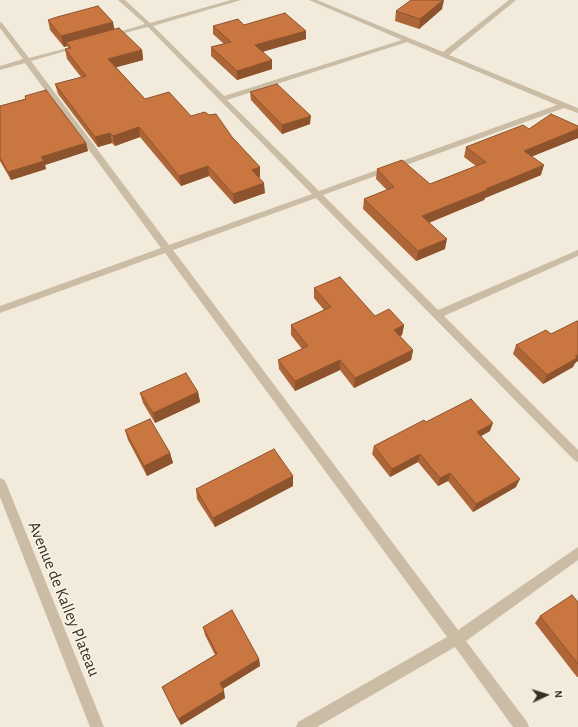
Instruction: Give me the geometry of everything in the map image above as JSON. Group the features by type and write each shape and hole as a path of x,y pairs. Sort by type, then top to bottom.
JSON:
{"street":[{"path":"122,0 149,25 578,457"},
{"path":"103,38 238,0"},
{"path":"312,0 578,111"},
{"path":"444,55 512,0"},
{"path":"0,24 522,727"},
{"path":"223,100 408,40"},
{"path":"0,68 88,43"},
{"path":"0,310 564,105"},
{"path":"437,316 578,253"},
{"name":"Avenue de Kalley Plateau","path":"0,483 97,727"},
{"path":"303,727 457,639 578,553"}],"building":[{"path":"411,0 443,0 420,19 396,11"},
{"path":"98,6 113,22 61,36 48,20 57,17"},
{"path":"285,13 306,31 255,45 272,60 237,71 211,47 231,42 213,26 238,19 244,25"},
{"path":"119,28 142,50 108,59 145,99 169,92 191,116 205,112 209,115 216,114 232,137 260,167 252,170 264,183 233,194 208,166 179,176 139,127 113,136 110,133 95,137 55,84 86,76 65,49 71,48 66,42"},
{"path":"277,84 311,116 282,125 250,92"},
{"path":"46,90 86,143 41,157 44,161 8,172 0,158 0,106 26,99 25,96"},
{"path":"551,114 578,126 578,129 524,151 544,165 422,216 447,239 418,251 364,199 394,187 377,169 402,160 430,184 486,162 466,147 523,125 529,129"},
{"path":"340,277 375,316 389,309 404,325 394,330 413,350 355,378 340,360 295,381 278,360 308,346 291,325 331,307 314,288"},
{"path":"577,321 578,355 575,356 577,358 547,375 516,345 546,330 551,334"},
{"path":"186,373 198,392 153,413 140,393"},
{"path":"471,399 493,423 477,432 520,479 476,504 450,473 440,478 420,454 392,469 374,446 424,420 426,422"},
{"path":"150,419 170,453 144,466 125,430"},
{"path":"274,449 293,476 213,518 196,489"},
{"path":"572,595 578,602 578,664 540,616"},
{"path":"232,610 259,659 220,683 224,691 178,719 162,687 217,654 203,627"}]}
